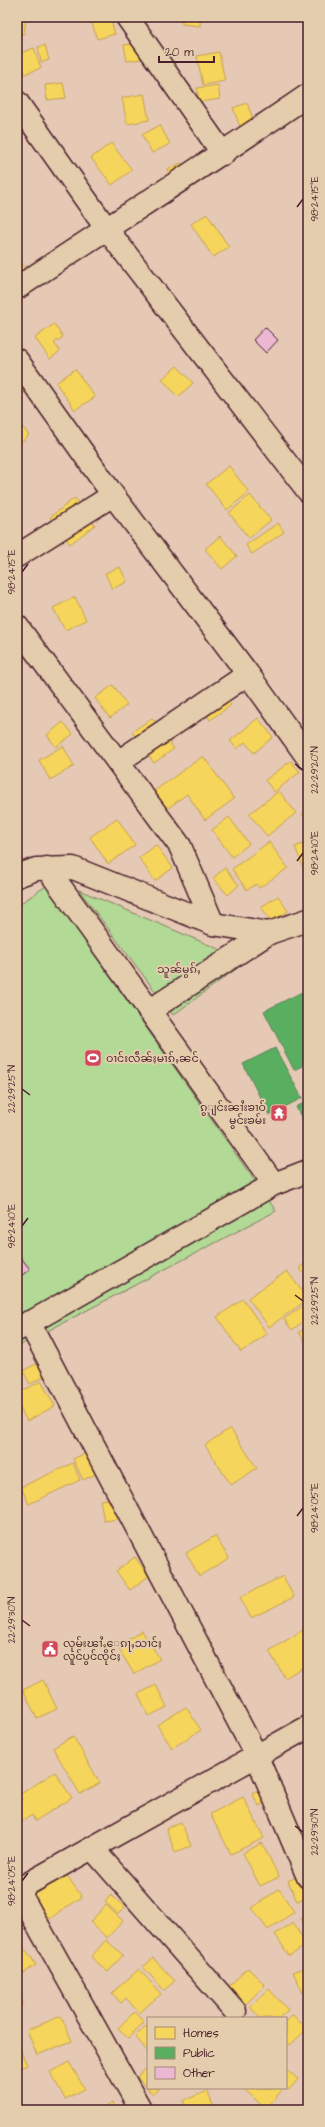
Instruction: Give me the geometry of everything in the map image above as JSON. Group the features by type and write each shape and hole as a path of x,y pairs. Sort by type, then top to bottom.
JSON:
{"street":[{"path":"127,17 223,154"},
{"path":"17,288 106,228 223,154 308,95"},
{"path":"17,102 106,228 308,491"},
{"path":"17,360 113,495 248,674 308,758"},
{"path":"17,556 113,495"},
{"path":"17,626 180,846 212,924"},
{"path":"118,762 248,674"},
{"path":"47,868 274,1184"},
{"path":"17,876 36,869 73,868 212,924 269,934"},
{"path":"149,1011 269,934 308,920"},
{"path":"308,1171 274,1184 23,1326 257,1757 308,1877"},
{"path":"141,2110 17,1889 257,1757 308,1727"},
{"path":"92,1848 235,2012"}],"green space":[{"name":"ဝၢင်းလဵၼ်ႈမၢၵ်ႇၼင်","path":"46,886 276,1211 17,1347 17,906"},
{"name":"သူၼ်မွၵ်ႇ","path":"79,890 247,961 173,1015"}],"building: Homes":[{"path":"17,17 26,17 24,34 17,33"},
{"path":"182,17 200,17 200,26 182,24"},
{"path":"110,18 115,34 97,39 92,23"},
{"path":"146,42 149,58 127,61 124,45"},
{"path":"45,45 49,60 41,62 38,47"},
{"path":"34,48 41,68 25,74 18,54"},
{"path":"219,52 225,81 203,85 197,56"},
{"path":"63,83 66,98 47,100 45,85"},
{"path":"218,85 220,99 199,102 197,88"},
{"path":"144,94 149,120 127,124 122,98"},
{"path":"247,103 256,127 242,132 233,108"},
{"path":"160,125 170,144 152,153 142,135"},
{"path":"111,143 132,170 112,185 91,158"},
{"path":"182,163 190,183 176,189 167,169"},
{"path":"207,214 229,247 213,257 191,224"},
{"path":"20,259 33,288 17,296 17,260"},
{"path":"54,324 63,337 54,343 60,351 50,359 35,338"},
{"path":"177,366 193,383 178,397 162,379"},
{"path":"75,369 95,397 75,410 56,383"},
{"path":"19,379 27,391 17,398 17,380"},
{"path":"17,421 29,435 17,446"},
{"path":"229,466 249,492 227,510 206,484"},
{"path":"250,495 271,520 249,538 229,513"},
{"path":"75,498 95,525 70,544 50,517"},
{"path":"278,523 284,532 252,554 246,545"},
{"path":"220,536 237,556 222,569 205,549"},
{"path":"120,567 127,582 112,589 105,573"},
{"path":"75,597 86,620 65,630 53,608"},
{"path":"113,685 127,705 110,718 95,698"},
{"path":"217,686 231,705 210,720 196,701"},
{"path":"152,718 174,749 154,763 132,732"},
{"path":"258,718 273,737 254,753 245,742 237,749 230,741"},
{"path":"63,722 73,734 56,747 47,735"},
{"path":"63,746 74,766 50,780 39,760"},
{"path":"203,756 234,799 205,820 187,794 163,812 150,794"},
{"path":"291,761 300,772 274,792 265,780"},
{"path":"279,791 296,813 267,836 249,814"},
{"path":"308,809 308,822 302,814"},
{"path":"229,817 249,844 232,857 212,830"},
{"path":"117,818 135,845 108,864 90,837"},
{"path":"269,842 288,868 259,888 256,884 247,890 232,869"},
{"path":"308,842 308,879 295,847"},
{"path":"156,845 173,868 155,881 139,858"},
{"path":"225,868 239,885 228,895 213,878"},
{"path":"278,896 288,911 272,922 261,907"},
{"path":"308,1261 308,1278 299,1268"},
{"path":"287,1271 308,1299 269,1327 248,1298"},
{"path":"243,1299 267,1334 241,1352 217,1317"},
{"path":"304,1305 308,1310 308,1318 292,1330 284,1319"},
{"path":"308,1328 308,1347 299,1332"},
{"path":"44,1360 51,1373 30,1384 23,1371"},
{"path":"41,1381 55,1406 27,1421 17,1403 17,1394"},
{"path":"230,1428 257,1468 231,1485 205,1445"},
{"path":"86,1453 96,1474 83,1480 73,1459"},
{"path":"73,1463 80,1480 29,1504 21,1487"},
{"path":"115,1498 118,1519 104,1521 100,1500"},
{"path":"215,1536 229,1558 199,1576 186,1553"},
{"path":"135,1557 149,1576 130,1590 116,1571"},
{"path":"283,1576 294,1597 251,1618 240,1597"},
{"path":"308,1627 308,1664 285,1678 269,1651"},
{"path":"142,1631 160,1659 134,1674 117,1646"},
{"path":"43,1680 57,1709 37,1718 23,1690"},
{"path":"156,1685 167,1707 149,1716 138,1694"},
{"path":"186,1707 201,1730 172,1748 157,1725"},
{"path":"73,1736 100,1783 80,1794 53,1748"},
{"path":"55,1772 72,1798 35,1821 32,1815 22,1821 17,1812 17,1803 22,1800 19,1795"},
{"path":"268,1785 274,1798 259,1806 252,1793"},
{"path":"243,1797 264,1838 231,1854 210,1814"},
{"path":"181,1822 191,1846 175,1852 166,1828"},
{"path":"262,1843 279,1877 260,1886 243,1853"},
{"path":"307,1872 308,1897 297,1901 288,1881"},
{"path":"66,1874 82,1897 42,1924 26,1901"},
{"path":"279,1889 294,1912 268,1930 252,1908"},
{"path":"111,1895 125,1907 118,1914 105,1902"},
{"path":"106,1905 123,1921 107,1938 90,1922"},
{"path":"308,1915 308,1929 301,1919"},
{"path":"293,1923 307,1945 289,1956 275,1934"},
{"path":"106,1940 123,1955 108,1972 91,1957"},
{"path":"26,1950 36,1965 18,1977 17,1955"},
{"path":"153,1958 175,1981 164,1990 143,1967"},
{"path":"308,1966 308,1990 303,1993 293,1972"},
{"path":"248,1968 265,1985 246,2004 229,1986"},
{"path":"139,1969 161,1994 139,2013 126,1998 121,2003 112,1993"},
{"path":"17,1984 23,2004 17,2006"},
{"path":"269,1989 288,2010 280,2017 259,2017 250,2007"},
{"path":"134,2012 144,2022 128,2038 118,2028"},
{"path":"293,2015 307,2029 290,2045 287,2042 287,2021"},
{"path":"61,2016 72,2041 37,2055 27,2030"},
{"path":"147,2025 147,2051 135,2036"},
{"path":"17,2043 27,2065 17,2070"},
{"path":"69,2062 85,2089 65,2099 50,2072"},
{"path":"147,2068 147,2088 137,2077"},
{"path":"287,2070 298,2079 289,2090 287,2088"},
{"path":"148,2089 159,2089 153,2095"},
{"path":"244,2089 282,2090 266,2109"},
{"path":"207,2091 215,2110 187,2110 183,2101"},
{"path":"113,2103 117,2110 101,2110"}],"building: Public":[{"path":"308,989 308,1063 294,1070 264,1011"},
{"path":"275,1048 302,1098 269,1115 243,1064"},
{"path":"308,1101 308,1131 296,1107"}],"building: Other":[{"path":"265,327 278,340 266,353 253,340"},
{"path":"17,1253 30,1269 17,1279"}],"place":[{"name":"ဝၢင်းလဵၼ်ႈမၢၵ်ႇၼင်","path":"93,1058"},
{"name":"ၵွျင်းၼၢႆးၶၢဝ် မွင်းၶမ်း","path":"279,1113"},
{"name":"လုမ်းၽၢႆႇေၵႃႇသၢင်ႈ လူင်ပွင်ၸိုင်ႈ","path":"50,1649"}]}
